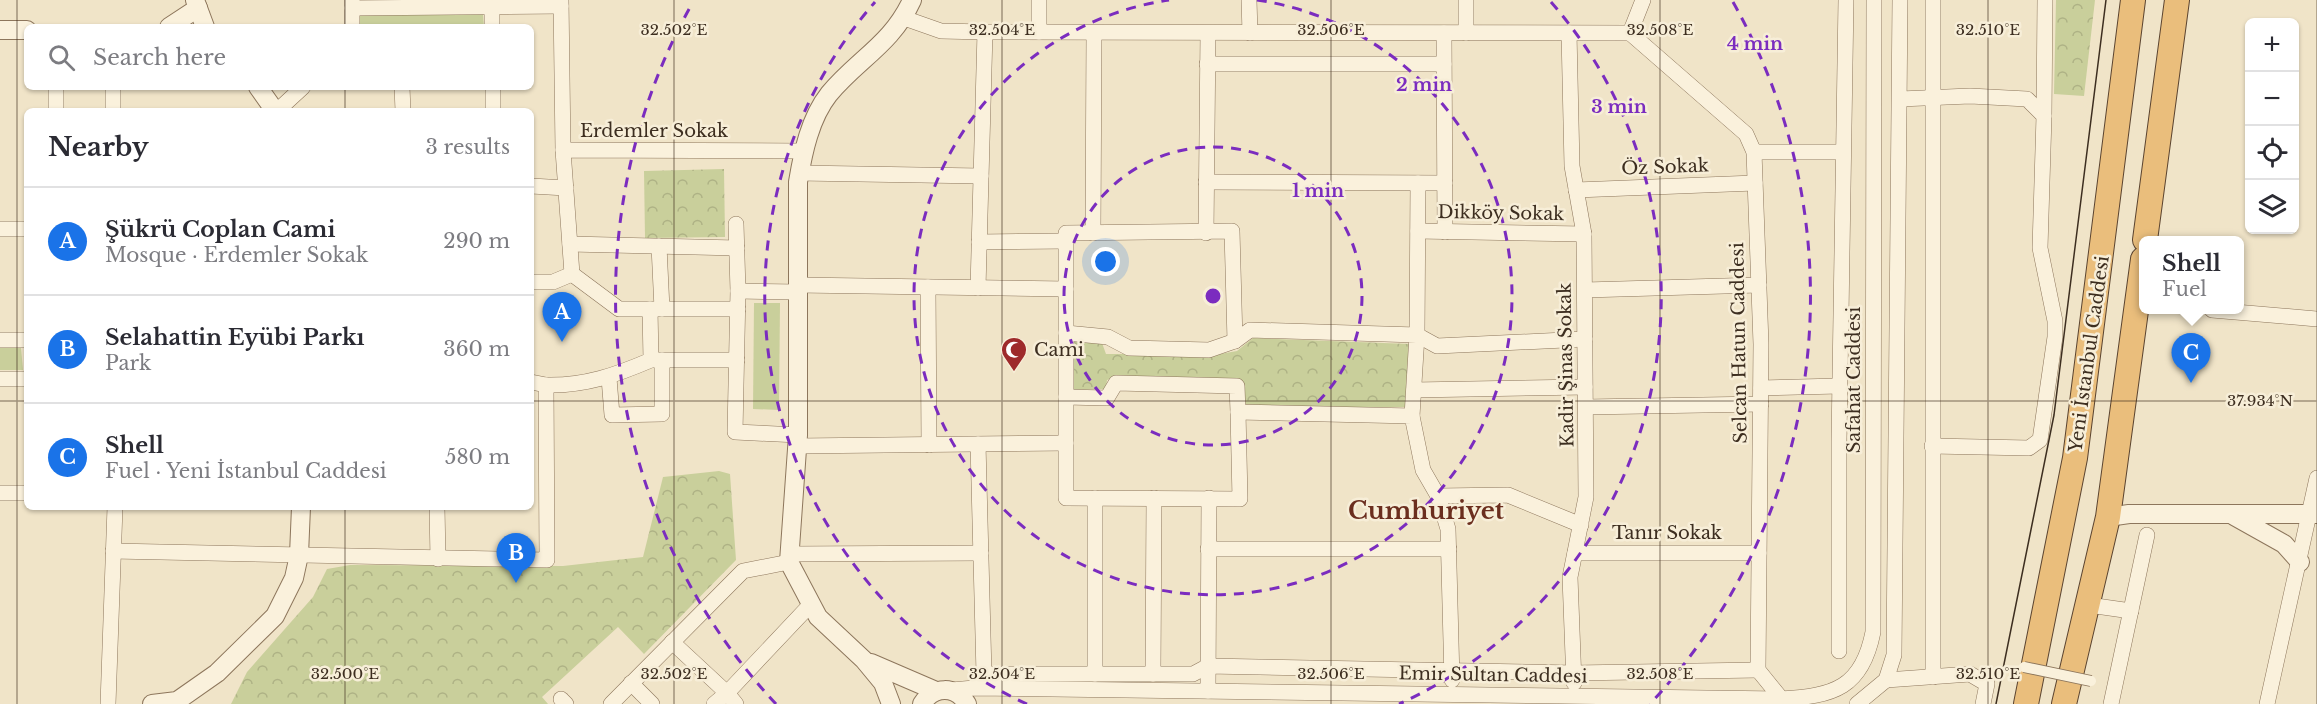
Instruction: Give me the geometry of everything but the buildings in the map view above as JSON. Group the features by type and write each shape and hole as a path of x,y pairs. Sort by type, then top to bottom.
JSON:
{"highway":[{"name":"Yeni İstanbul Caddesi","path":"2026,704 2075,458 2133,0"},
{"path":"2146,236 2177,0"},
{"path":"2064,704 2108,517 2139,310"}],"street":[{"path":"891,704 883,683 864,660 818,617 789,558 798,440 799,173 803,152 827,96 893,33 904,18 912,0"},
{"path":"1039,0 1039,32"},
{"path":"1249,0 1250,33"},
{"path":"1466,0 1466,33"},
{"path":"904,18 941,31 985,32 1630,33 1643,0"},
{"path":"1839,651 1839,386 1846,0"},
{"name":"Safahat Caddesi","path":"1783,701 1811,697 1838,689 1852,680 1858,675 1869,655 1873,632 1874,0"},
{"path":"1857,704 1886,680 1894,655 1900,0"},
{"path":"1933,0 1933,677"},
{"path":"1932,446 2029,448 2040,440 2055,337 2055,321 2040,248 2045,0"},
{"path":"352,24 352,4 458,4 492,8 561,3 563,150"},
{"path":"173,24 196,4 204,24"},
{"path":"492,8 492,24"},
{"path":"0,30 24,30"},
{"path":"978,288 985,32"},
{"path":"1093,232 1094,33"},
{"path":"1206,232 1208,33"},
{"path":"1444,33 1445,232"},
{"name":"Kadir Şinas Sokak","path":"1569,33 1572,166 1584,234 1586,387 1586,497 1570,577 1575,695"},
{"name":"Selcan Hatun Caddesi","path":"1630,33 1746,134 1754,153 1761,388 1758,670"},
{"path":"1207,64 1444,64"},
{"path":"56,90 56,108"},
{"path":"113,90 113,108"},
{"path":"260,90 274,108"},
{"path":"279,108 300,90"},
{"path":"402,90 403,108"},
{"path":"493,90 493,108"},
{"path":"1900,99 1932,97 2027,99 2044,116"},
{"name":"Erdemler Sokak","path":"572,274 563,150 803,152"},
{"path":"1754,153 1843,152"},
{"path":"799,173 981,176"},
{"path":"1206,182 1445,183"},
{"path":"1418,183 1417,335 1412,416 1423,470 1438,496 1449,529 1452,694"},
{"name":"Öz Sokak","path":"1576,190 1755,183"},
{"path":"534,186 566,188"},
{"path":"736,224 738,309 735,432 798,440 929,445 1066,443"},
{"path":"0,229 24,230"},
{"path":"1066,397 1107,398 1116,383 1237,386 1240,499 1066,498 1066,397 1066,333 1066,289 1066,241 1066,232 1232,231 1235,341"},
{"name":"Dikköy Sokak","path":"1418,231 1584,234"},
{"path":"980,242 1066,241"},
{"path":"570,244 736,248"},
{"path":"609,378 612,415 662,414 657,360 656,309 659,246"},
{"path":"534,282 553,282 572,274 619,309 738,309"},
{"path":"1584,290 1759,285"},
{"path":"928,287 929,445"},
{"path":"738,291 928,287 1066,289"},
{"path":"2244,312 2317,319"},
{"path":"1066,333 1108,337 1129,348 1209,350 1235,341 1250,330 1417,335 1437,346 1585,339"},
{"path":"0,340 24,340"},
{"path":"113,551 547,560 539,384 571,386 609,378 657,360 737,360"},
{"path":"0,378 24,379"},
{"path":"1761,388 1839,386"},
{"path":"1414,390 1586,387"},
{"path":"1586,407 1761,404"},
{"path":"1238,412 1412,416"},
{"path":"864,660 911,683 970,696 984,674 978,444"},
{"path":"2267,704 2300,562 2314,513 2317,478"},
{"path":"0,494 24,493"},
{"path":"1438,496 1508,495 1581,525"},
{"path":"1095,498 1095,674"},
{"path":"1153,674 1154,498"},
{"path":"1208,691 1209,498"},
{"path":"108,704 115,510"},
{"path":"152,704 177,701 217,673 275,616 294,578 299,555 301,510"},
{"path":"437,510 438,559"},
{"path":"2230,513 2284,544 2300,562"},
{"path":"2108,517 2129,514 2314,513"},
{"path":"2111,704 2147,535"},
{"path":"1209,549 1449,549"},
{"path":"611,704 743,571 789,558 981,553"},
{"name":"Tanır Sokak","path":"1575,553 1760,553"},
{"path":"714,704 732,698 811,604"},
{"path":"2089,605 2131,611"},
{"path":"672,642 732,698"},
{"path":"984,674 1193,674 1208,666 1574,673 1758,670 1783,701"},
{"path":"2024,667 2091,681"},
{"path":"1886,680 1970,674 1988,684 1983,704"},
{"path":"631,683 652,704"},
{"path":"922,704 944,691"},
{"name":"Emir Sultan Caddesi","path":"970,696 1208,691 1575,695 1783,701"}],"green space":[{"path":"2056,0 2095,0 2084,96 2054,94"},
{"path":"360,13 483,14 484,24 360,24"},
{"path":"724,169 725,237 645,238 644,171"},
{"path":"754,303 780,303 779,410 753,409"},
{"path":"1253,338 1410,344 1408,407 1246,407 1243,382 1238,378 1114,378 1107,380 1106,389 1071,390 1070,340 1102,343 1106,354 1220,354 1237,351"},
{"path":"0,348 21,348 23,370 0,370"},
{"path":"719,471 730,474 736,560 644,654 618,627 542,697 548,704 231,704 247,672 313,597 327,569 350,565 563,566 643,557 663,477"}],"tram line":[{"path":"1996,704 2054,415 2106,0"}],"place":[{"name":"Şükrü Coplan Cami","path":"562,342"},
{"name":"Cami","path":"1014,373"},
{"name":"Shell","path":"2191,383"},
{"name":"Selahattin Eyübi Parkı","path":"516,583"}],"district":[{"name":"Cumhuriyet","path":"1426,511"}]}
